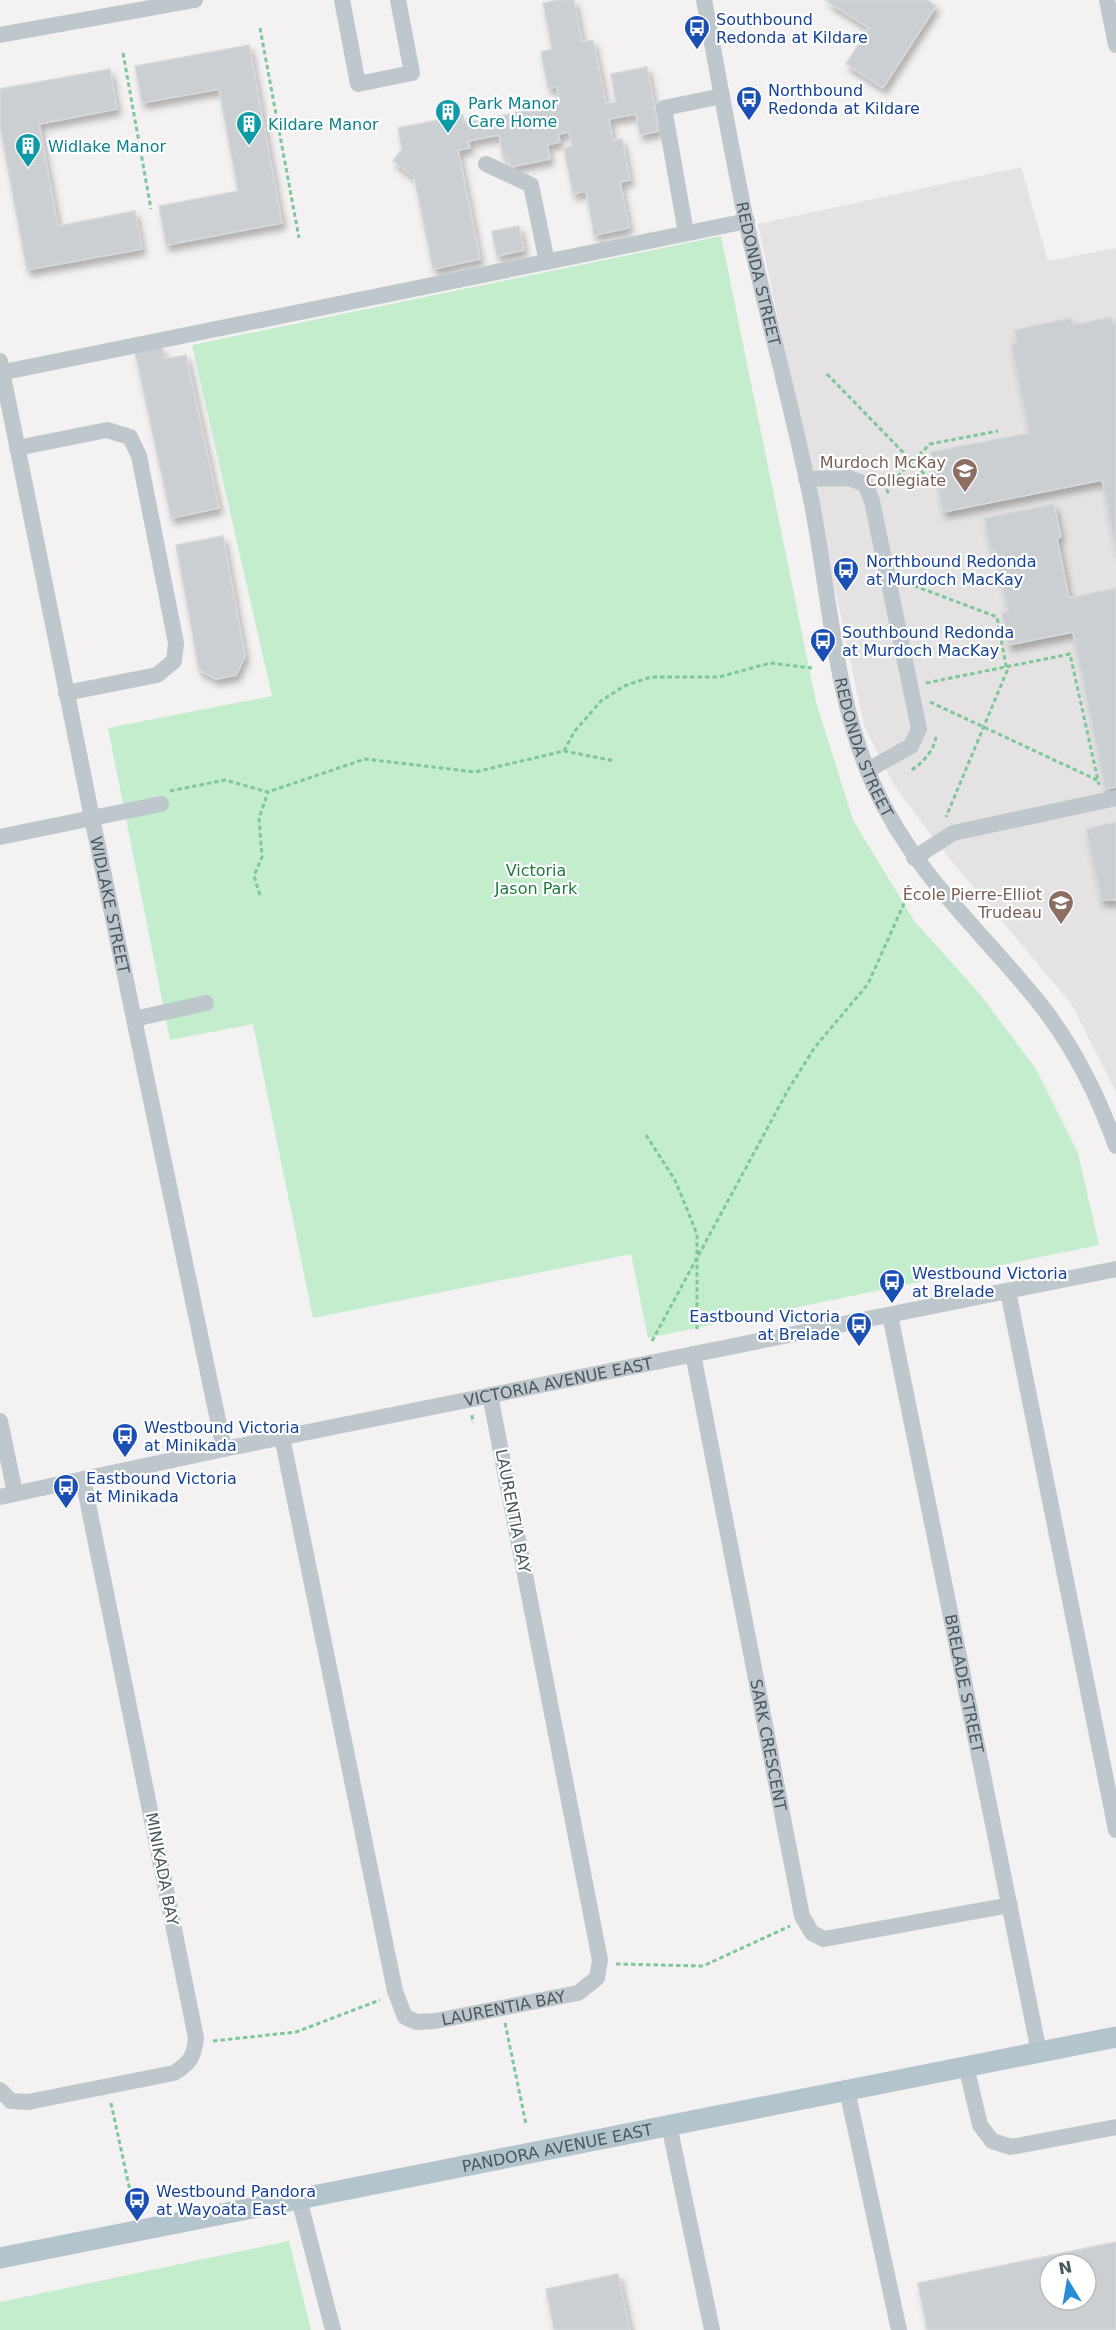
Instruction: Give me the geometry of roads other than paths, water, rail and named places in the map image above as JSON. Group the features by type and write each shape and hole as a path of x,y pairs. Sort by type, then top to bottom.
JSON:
{"main road":[{"name":"PANDORA AVENUE EAST","path":"0,2258 1116,2037"}],"street":[{"path":"0,35 195,0"},
{"path":"342,0 358,84 412,73 398,0"},
{"name":"REDONDA STREET","path":"704,0 747,221 806,479 844,691 854,732 889,816 914,858 1058,1028 1113,1126 1116,1146"},
{"path":"1107,0 1116,45"},
{"path":"686,233 664,108 722,96"},
{"path":"486,164 531,185 547,262"},
{"path":"1,369 747,221"},
{"name":"WIDLAKE STREET","path":"1,369 66,693 224,1449"},
{"path":"17,448 107,429 130,437 142,468 176,643 174,662 157,675 66,693"},
{"path":"806,479 849,478 865,484 872,501 918,729 911,746 868,770"},
{"path":"0,837 92,818 164,798"},
{"path":"914,858 953,833 1110,800"},
{"path":"134,1019 206,1003"},
{"name":"VICTORIA AVENUE EAST","path":"7,1495 282,1437 1116,1269"},
{"path":"1008,1291 1116,1830"},
{"name":"BRELADE STREET","path":"890,1315 1039,2052"},
{"name":"SARK CRESCENT","path":"693,1354 802,1916 812,1933 824,1940 1010,1905"},
{"name":"LAURENTIA BAY","path":"282,1437 396,1996 405,2017 417,2022 578,1993 597,1978 600,1960 490,1395"},
{"path":"0,1421 7,1495"},
{"name":"MINIKADA BAY","path":"0,2090 11,2101 28,2102 174,2073 189,2063 194,2054 196,2038 83,1479"},
{"path":"966,2066 980,2125 992,2141 1011,2147 1116,2127"},
{"path":"847,2090 898,2330"},
{"path":"669,2125 712,2330"},
{"path":"299,2199 333,2330"}],"place":[{"name":"Southbound Redonda at Kildare","path":"697,51"},
{"name":"Northbound Redonda at Kildare","path":"749,122"},
{"name":"Park Manor Care Home","path":"448,135"},
{"name":"Kildare Manor","path":"249,147"},
{"name":"Widlake Manor","path":"28,169"},
{"name":"Murdoch McKay Collegiate","path":"965,494"},
{"name":"Northbound Redonda at Murdoch MacKay","path":"846,593"},
{"name":"Southbound Redonda at Murdoch MacKay","path":"823,664"},
{"name":"École Pierre-Elliot Trudeau","path":"1061,926"},
{"name":"Westbound Victoria at Brelade","path":"892,1305"},
{"name":"Eastbound Victoria at Brelade","path":"859,1348"},
{"name":"Westbound Victoria at Minikada","path":"125,1459"},
{"name":"Eastbound Victoria at Minikada","path":"66,1510"},
{"name":"Westbound Pandora at Wayoata East","path":"137,2223"}],"park label":[{"name":"Victoria Jason Park","path":"536,879"}]}
